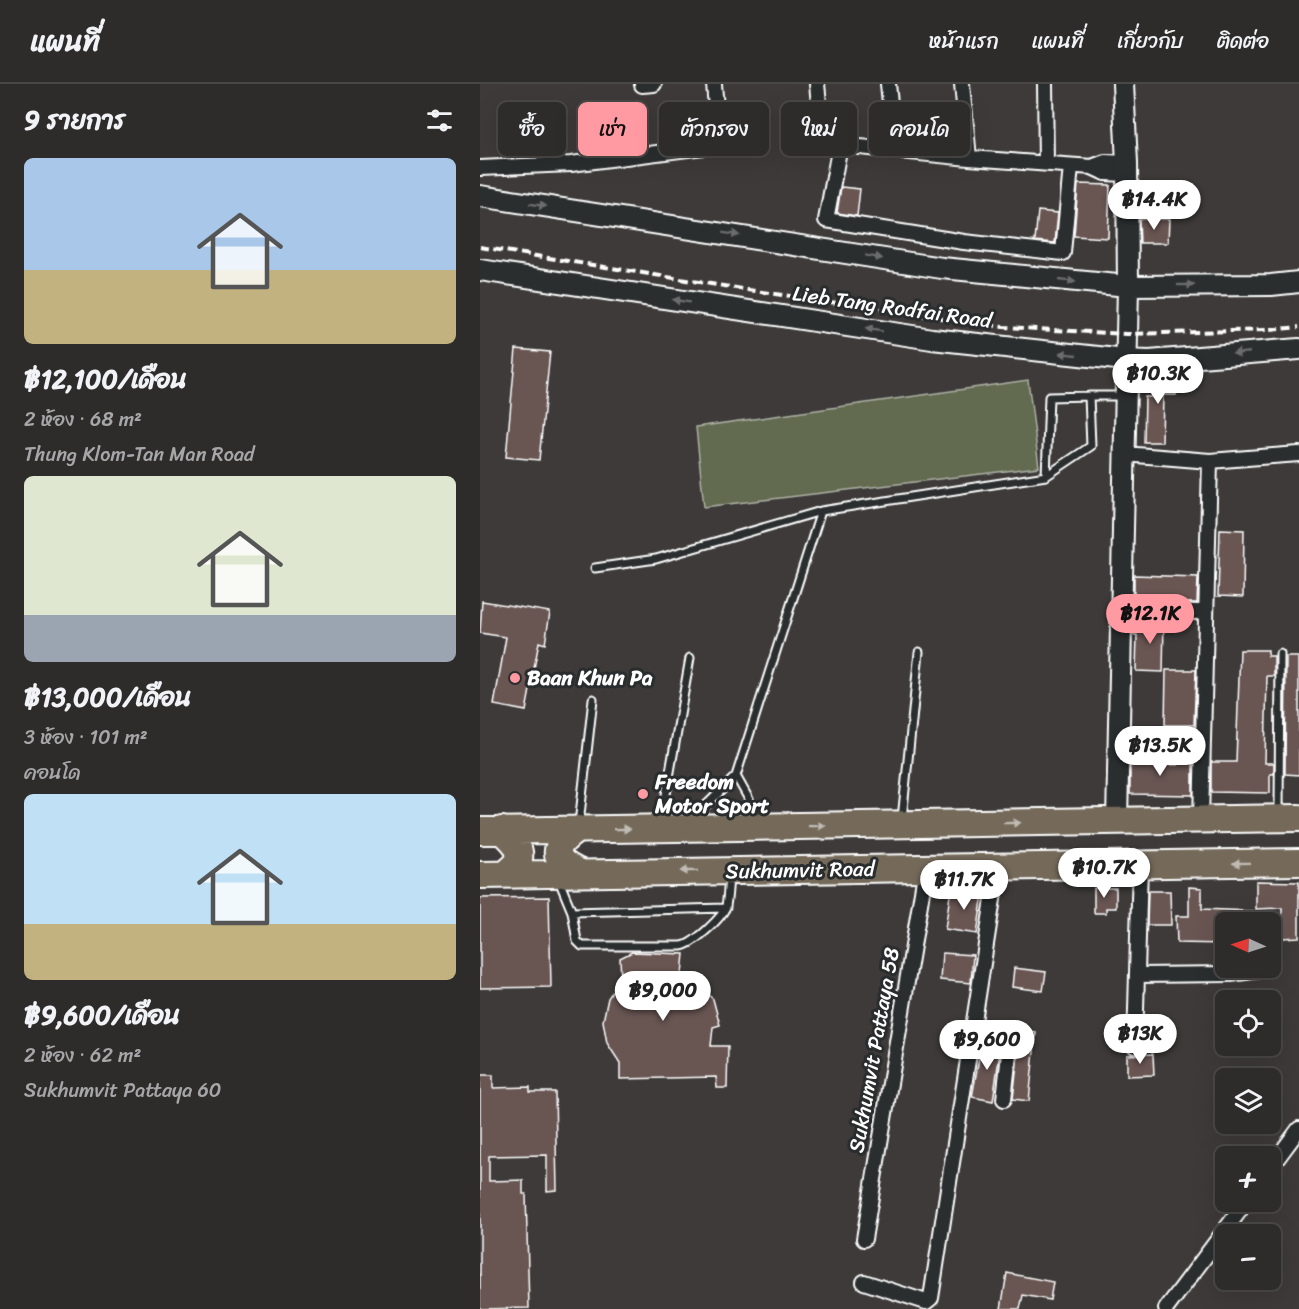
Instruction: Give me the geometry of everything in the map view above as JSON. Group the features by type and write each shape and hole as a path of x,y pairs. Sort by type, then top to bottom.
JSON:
{"highway":[{"name":"Sukhumvit Road","path":"491,830 1289,819"},
{"path":"578,829 563,838 557,849 558,855 568,868 581,873"},
{"path":"491,830 516,843 519,852 518,863 506,874"},
{"name":"Sukhumvit Road","path":"480,875 1299,862"}],"street":[{"path":"642,85 654,84"},
{"path":"480,168 571,164 720,145 714,84"},
{"path":"817,84 819,102"},
{"path":"888,84 890,102"},
{"path":"962,84 969,158"},
{"path":"1045,84 1046,163"},
{"path":"1117,821 1128,286 1127,168 1123,84"},
{"path":"838,156 826,220 964,242 1063,253 1071,166"},
{"path":"948,156 1092,167 1105,162 1127,168"},
{"path":"480,196 942,268 1128,286 1271,285 1299,282"},
{"name":"Lieb Tang Rodfai Road","path":"480,270 932,339 1126,360 1149,361 1299,349"},
{"path":"1124,454 1210,461 1299,454"},
{"path":"1201,820 1210,461"},
{"path":"1120,610 1205,612"},
{"path":"1135,1046 1140,864"},
{"path":"864,1282 926,1302 931,1298 998,867"},
{"name":"Sukhumvit Pattaya 58","path":"864,1239 926,868"},
{"path":"1137,975 1215,974"},
{"path":"972,1031 1011,1036 1004,1099"},
{"path":"1281,1154 1299,1130"},
{"path":"1166,1309 1238,1212"}],"lane":[{"path":"595,568 656,559 821,511 1046,476 1091,446 1089,396"},
{"path":"1046,476 1049,397 1125,396"},
{"path":"672,828 736,776 821,511"},
{"path":"902,825 919,652"},
{"path":"1280,654 1289,819"},
{"path":"672,828 690,658"},
{"path":"578,829 593,699"},
{"path":"736,776 765,826"},
{"path":"556,874 572,912 576,941 582,946 681,946 695,941 726,908 729,871"},
{"path":"572,912 726,908"}],"green space":[{"path":"1028,380 1039,467 704,507 696,427"}],"building":[{"path":"1078,184 1110,185 1108,238 1074,236"},
{"path":"841,187 860,189 857,216 837,213"},
{"path":"1038,211 1058,213 1055,243 1035,241"},
{"path":"1139,219 1169,219 1168,243 1140,243"},
{"path":"516,349 550,352 539,460 506,457"},
{"path":"1176,372 1176,395 1163,395 1162,442 1144,442 1145,397 1151,397 1151,373"},
{"path":"1220,529 1244,530 1243,597 1218,596"},
{"path":"1134,575 1198,577 1197,603 1134,602"},
{"path":"482,601 550,612 545,644 539,642 526,711 494,705 506,637 480,633"},
{"path":"1134,620 1164,621 1163,672 1136,671 1137,635 1134,635"},
{"path":"1240,650 1268,650 1268,656 1274,656 1274,676 1267,676 1265,763 1274,763 1274,774 1270,774 1270,793 1211,792 1211,762 1236,762"},
{"path":"1286,657 1299,657 1299,775 1285,774"},
{"path":"1166,670 1196,670 1194,725 1165,725"},
{"path":"1130,756 1154,756 1154,765 1178,765 1178,760 1193,761 1193,795 1130,794"},
{"path":"1256,881 1299,882 1299,937 1282,938 1282,908 1256,909"},
{"path":"1189,887 1202,888 1202,909 1253,911 1215,912 1215,944 1177,943 1176,916 1189,916"},
{"path":"951,888 983,893 977,934 945,929"},
{"path":"1094,888 1116,888 1116,908 1106,908 1106,913 1094,913"},
{"path":"1148,891 1170,891 1171,925 1147,925"},
{"path":"549,897 551,987 480,988 480,898"},
{"path":"632,952 684,954 682,974 713,999 720,1025 713,1027 711,1046 728,1046 727,1088 717,1088 716,1077 620,1079 620,1063 607,1043 603,1021 608,998 621,979 620,958"},
{"path":"942,953 973,955 971,983 940,980"},
{"path":"1014,968 1046,972 1043,991 1012,987"},
{"path":"1017,1030 1036,1032 1029,1101 1013,1099 1020,1037"},
{"path":"982,1041 1001,1044 993,1101 972,1097"},
{"path":"1153,1054 1154,1075 1127,1076 1127,1055"},
{"path":"480,1075 493,1075 493,1088 530,1087 530,1092 555,1092 557,1190 547,1191 547,1155 489,1156 489,1181 523,1180 523,1194 526,1194 529,1308 480,1309"},
{"path":"1007,1273 1053,1282 1050,1300 1023,1295 1020,1309 1001,1309"}],"railway":[{"path":"480,247 755,291 1003,327 1127,334 1299,327"}],"place":[{"name":"Baan Khun Pa","path":"515,678"},
{"name":"Freedom Motor Sport","path":"643,794"}]}
